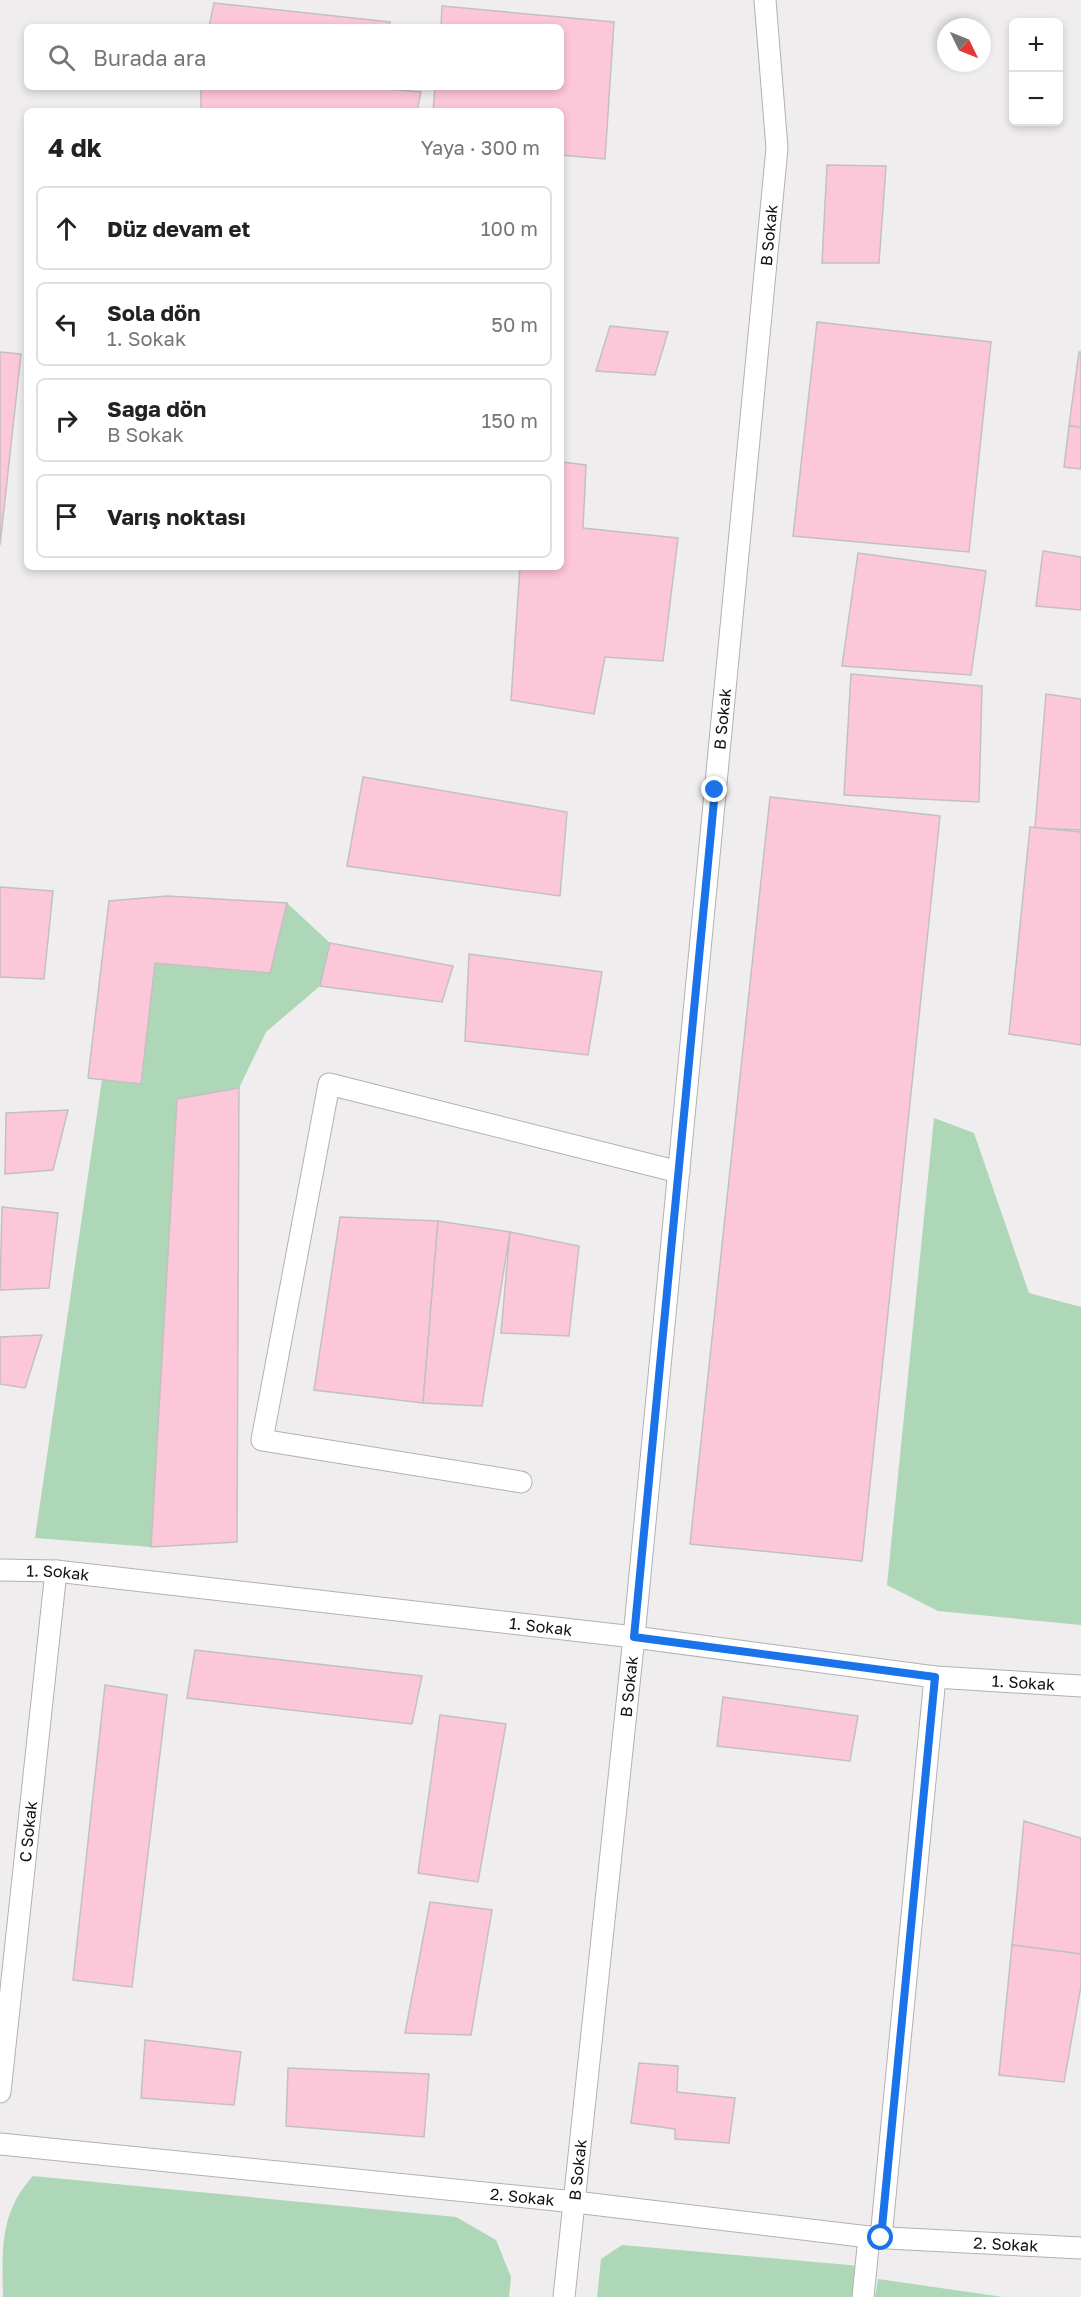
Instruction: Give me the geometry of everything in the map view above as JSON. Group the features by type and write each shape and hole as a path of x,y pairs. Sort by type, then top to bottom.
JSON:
{"lane":[{"name":"B Sokak","path":"564,2297 634,1637 777,148 765,0"},
{"path":"521,1482 262,1440 329,1084 679,1172"},
{"name":"1. Sokak","path":"0,1570 56,1571 634,1637 935,1677 1081,1686"},
{"name":"C Sokak","path":"0,2092 56,1571"},
{"path":"864,2297 875,2237 935,1677"},
{"name":"2. Sokak","path":"0,2144 575,2202 875,2237 1081,2248"}],"green space":[{"path":"287,903 330,943 320,986 266,1032 239,1088 177,1099 151,1547 35,1538 102,1080 141,1084 155,963 270,973"},
{"path":"934,1118 974,1133 1029,1293 1081,1307 1081,1625 938,1611 887,1585"},
{"path":"33,2176 456,2217 496,2240 511,2277 509,2297 3,2297 5,2232 14,2203"},
{"path":"622,2245 871,2267 867,2297 597,2297 601,2259"},
{"path":"878,2279 1003,2297 875,2297"}],"building":[{"path":"214,3 390,22 390,24 210,24"},
{"path":"442,6 614,22 605,159 564,155 564,108 433,108 435,90 564,90 564,24 441,24"},
{"path":"201,90 400,90 421,92 418,108 201,108"},
{"path":"827,165 886,166 879,263 822,263"},
{"path":"817,322 991,342 969,552 793,536"},
{"path":"610,326 668,332 655,375 596,371"},
{"path":"0,352 21,354 0,545"},
{"path":"1079,352 1081,352 1081,427 1069,426"},
{"path":"1069,426 1081,427 1081,469 1064,467"},
{"path":"564,462 586,465 583,528 678,538 663,661 605,657 594,714 511,700 520,570 564,570"},
{"path":"1043,551 1081,557 1081,610 1036,606"},
{"path":"858,553 986,571 971,675 842,666"},
{"path":"851,674 982,686 979,802 844,795"},
{"path":"1046,694 1081,699 1081,830 1035,828"},
{"path":"363,777 567,812 560,896 347,866"},
{"path":"770,797 940,816 862,1561 690,1544"},
{"path":"1030,827 1081,832 1081,1045 1009,1034"},
{"path":"0,887 53,891 44,979 0,977"},
{"path":"167,896 287,903 270,973 155,963 141,1084 88,1078 109,901"},
{"path":"330,943 453,966 442,1002 320,986"},
{"path":"469,954 602,972 588,1055 465,1041"},
{"path":"239,1088 237,1542 151,1547 177,1099"},
{"path":"68,1110 53,1170 5,1174 6,1113"},
{"path":"2,1207 58,1213 49,1288 0,1290"},
{"path":"340,1217 438,1221 423,1403 314,1390"},
{"path":"438,1221 510,1232 482,1406 423,1403"},
{"path":"510,1232 579,1246 569,1336 501,1333"},
{"path":"42,1335 25,1388 0,1384 0,1337"},
{"path":"195,1650 422,1676 412,1724 187,1698"},
{"path":"105,1685 167,1695 132,1987 73,1980"},
{"path":"723,1697 858,1716 850,1761 717,1746"},
{"path":"440,1715 506,1724 478,1882 418,1873"},
{"path":"1024,1821 1081,1838 1081,1954 1012,1945"},
{"path":"430,1902 492,1910 471,2035 405,2033"},
{"path":"1012,1945 1081,1954 1081,1986 1064,2082 999,2075"},
{"path":"145,2040 241,2052 234,2105 141,2098"},
{"path":"639,2063 678,2066 677,2092 735,2098 729,2143 675,2139 675,2129 631,2123"},
{"path":"288,2068 429,2074 424,2137 286,2126"}],"route":[{"path":"715,790 634,1637 935,1677 881,2238"}]}
